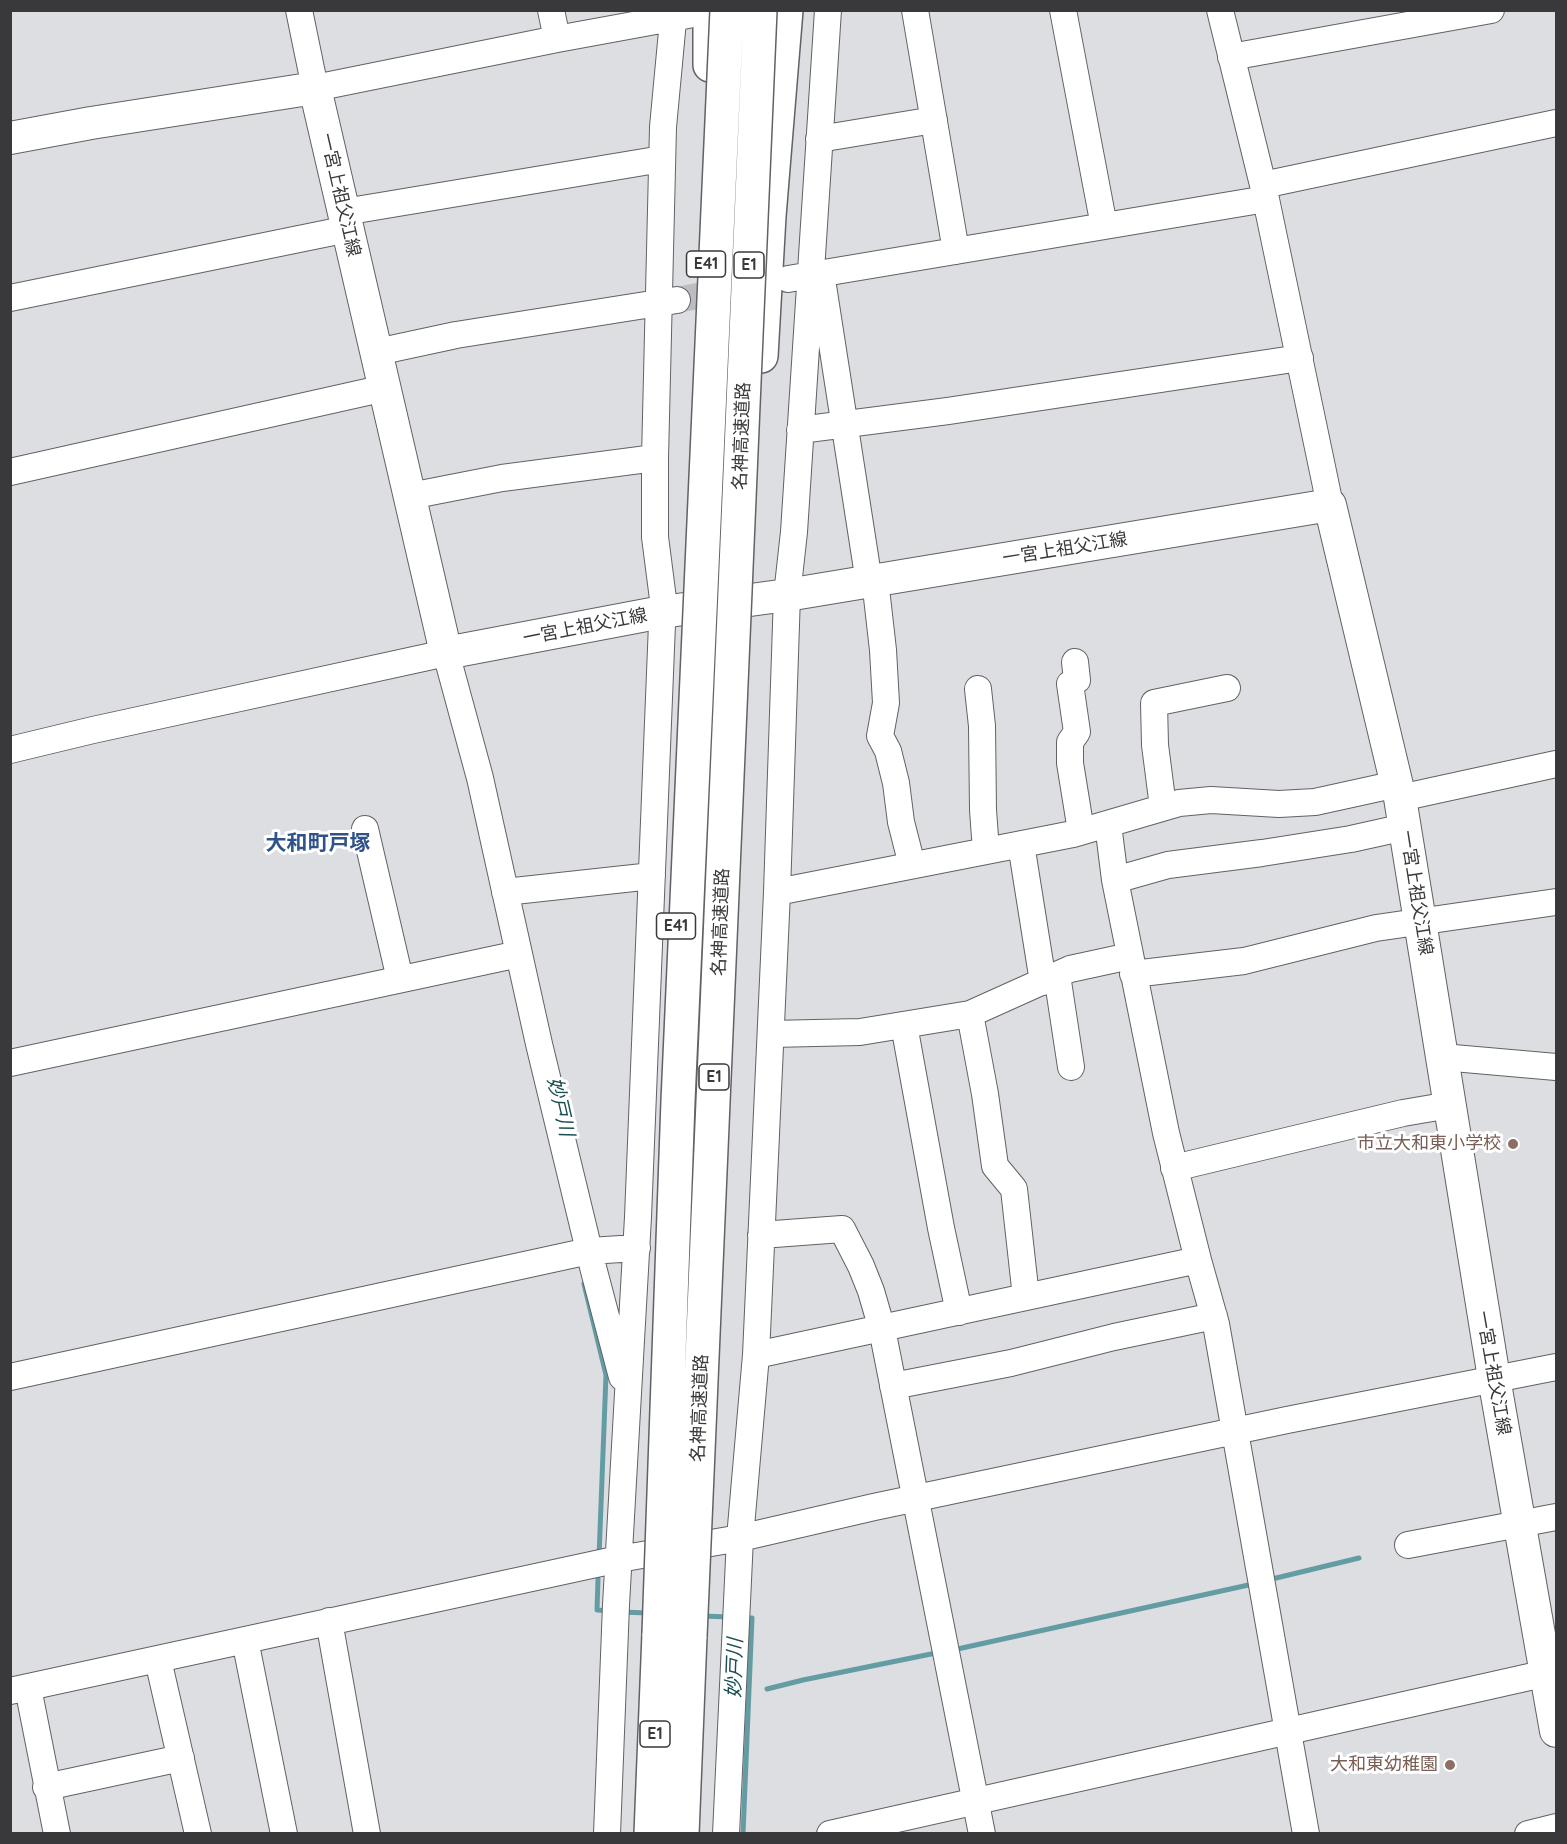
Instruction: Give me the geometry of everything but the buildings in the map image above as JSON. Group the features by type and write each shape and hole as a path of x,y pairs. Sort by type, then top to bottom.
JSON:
{"highway":[{"name":"名神高速道路","path":"682,1833 674,1635 669,1336 727,10"},
{"name":"名神高速道路","path":"651,1833 674,1635 703,1335 760,10"},
{"path":"703,1335 730,928 769,216 786,10"},
{"name":"E41","path":"669,1336 668,1102 696,516 707,219 687,13"}],"main road":[{"path":"10,138 315,88"},
{"name":"一宮上祖父江線","path":"315,88 446,653 662,612 787,595 1330,506 1401,803 1494,1378 1520,1525 1551,1672 1557,1731"}],"street":[{"path":"299,10 315,88 687,13 663,127 662,159 668,301 655,458 655,537 663,599 637,1248 616,1613 607,1833"},
{"path":"550,10 557,39"},
{"path":"726,1833 740,1538 756,1355 762,1235 787,595 794,532 807,275 828,10"},
{"path":"915,10 956,251"},
{"path":"1063,10 1104,226"},
{"path":"1220,10 1265,192 1330,506"},
{"path":"1231,57 1491,10"},
{"path":"819,139 934,120"},
{"path":"807,275 1104,226 1265,192 1557,123"},
{"path":"10,298 346,220 662,159"},
{"path":"807,275 844,425 872,581 883,650 886,703 880,736 888,751 896,783 901,822 912,865"},
{"path":"377,352 456,335 668,301"},
{"path":"800,430 1300,358"},
{"path":"10,472 385,388"},
{"path":"410,495 502,477 655,458"},
{"path":"10,750 446,653 480,778 505,892 511,955 582,1253 628,1400"},
{"path":"1075,662 1077,680 1070,684 1077,732 1070,742 1070,763 1081,831"},
{"path":"1163,807 1155,745 1154,703 1227,688"},
{"path":"978,689 982,726 983,810 987,851"},
{"path":"777,892 1081,831 1179,802 1212,800 1279,804 1401,803 1557,764"},
{"path":"1115,880 1168,865 1351,839 1401,803"},
{"path":"1108,824 1115,880 1131,965 1174,1168 1214,1316 1306,1833"},
{"path":"365,829 400,979"},
{"path":"1021,844 1071,1067"},
{"path":"505,892 652,876"},
{"path":"771,1034 860,1032 970,1014 1079,967 1244,962 1368,930 1557,902"},
{"path":"10,1063 511,955"},
{"path":"970,1014 995,1166 1014,1189 1026,1297"},
{"path":"904,1025 941,1228 959,1312"},
{"path":"1442,1057 1557,1067"},
{"path":"1174,1168 1402,1113 1450,1105"},
{"path":"762,1235 842,1229 861,1266 882,1329 982,1833"},
{"path":"10,1377 582,1253 637,1248"},
{"path":"756,1355 1198,1260"},
{"path":"893,1386 1011,1363 1114,1337 1214,1316"},
{"path":"57,1833 19,1689 619,1559 740,1538 915,1498 1557,1366"},
{"path":"1408,1545 1557,1517"},
{"path":"329,1621 367,1833"},
{"path":"245,1641 284,1833"},
{"path":"158,1660 198,1833"},
{"path":"830,1833 1551,1672"},
{"path":"46,1787 181,1758"},
{"path":"1528,1833 1557,1827"}],"waterway":[{"name":"妙戸川","path":"584,1284 606,1375 599,1557"},
{"path":"1268,1580 1359,1558"},
{"name":"妙戸川","path":"598,1579 597,1610 609,1611"},
{"path":"953,1650 1253,1584"},
{"name":"妙戸川","path":"621,1612 648,1613"},
{"name":"妙戸川","path":"702,1616 729,1617"},
{"name":"妙戸川","path":"743,1834 752,1618 744,1618"},
{"path":"767,1689 936,1653"}],"tunnel":[{"path":"677,300 732,289"}],"place":[{"name":"市立大和東小学校","path":"1513,1144"},
{"name":"大和東幼稚園","path":"1450,1765"}],"district":[{"name":"大和町戸塚","path":"318,844"}]}
